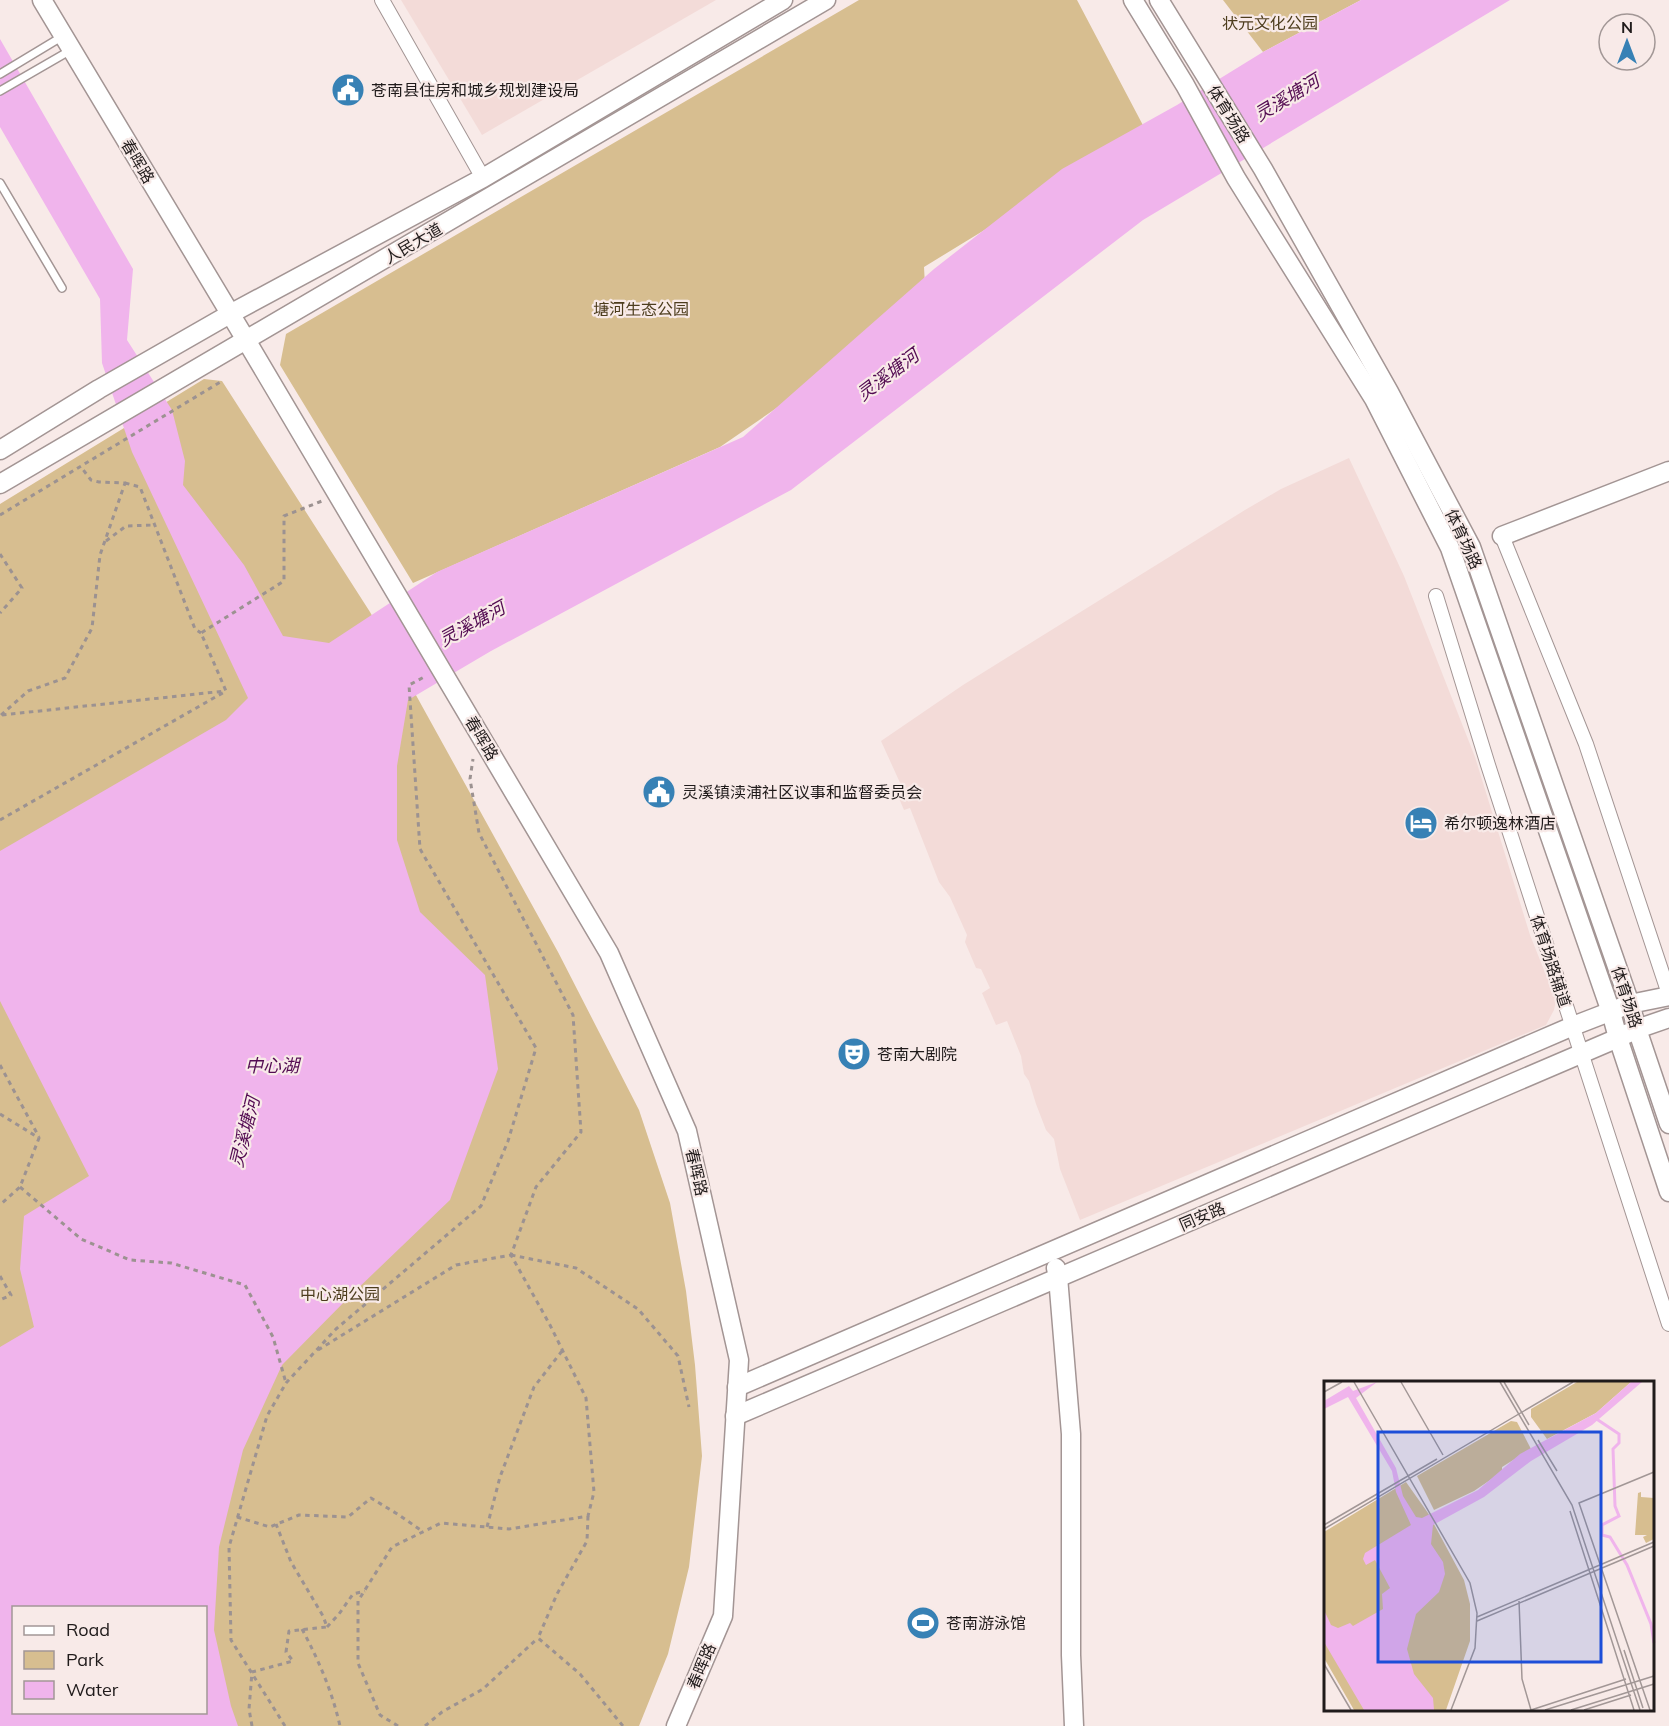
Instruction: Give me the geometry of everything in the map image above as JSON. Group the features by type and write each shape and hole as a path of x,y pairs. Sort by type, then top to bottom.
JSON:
{"street":[{"name":"春晖路","path":"42,0 609,953 687,1131 739,1360 723,1616 675,1726"},
{"path":"382,0 483,178"},
{"name":"人民大道","path":"0,450 99,389 233,318 483,178 783,0"},
{"name":"人民大道","path":"0,484 826,0"},
{"name":"体育场路","path":"1133,0 1185,85 1236,178 1374,399 1450,548 1611,1012 1617,1038 1669,1192"},
{"name":"体育场路","path":"1159,0 1263,169 1389,393 1471,547 1630,1004 1669,1124"},
{"path":"1669,471 1502,536 1586,744 1669,995"},
{"name":"体育场路辅道","path":"1436,596 1669,1324"},
{"name":"同安路","path":"737,1387 1573,1026 1630,1004 1669,995"},
{"name":"同安路","path":"735,1416 1669,1017"},
{"path":"1051,1252 1058,1277 1071,1434 1071,1655 1074,1726"}],"lane":[{"path":"0,74 67,43"},
{"path":"0,91 67,43"},
{"path":"0,183 62,288"}],"path":[{"path":"0,515 222,381"},
{"path":"81,467 90,480 125,483 140,487 195,629 201,633 226,691"},
{"path":"1,716 28,691 65,678 92,628 100,555 125,483"},
{"path":"201,633 284,581 284,516 338,495"},
{"path":"104,542 126,525 154,525"},
{"path":"0,554 22,588 0,613"},
{"path":"285,1726 231,1640 229,1547 267,1416 286,1383 336,1329 481,1206 508,1141 536,1048 420,849 410,685 440,667"},
{"path":"1,716 226,691"},
{"path":"0,820 226,691"},
{"path":"425,1726 442,1712 483,1689 538,1638 557,1594 587,1541 588,1516 594,1491 586,1398 511,1255 536,1187 581,1132 573,1015 479,833 470,779 478,732"},
{"path":"0,1065 39,1138 20,1187 0,1205"},
{"path":"0,1114 39,1138"},
{"path":"20,1187 81,1239 110,1252 130,1260 171,1263 245,1285 273,1337 286,1383"},
{"path":"314,1352 456,1265 511,1255 576,1268 638,1309 678,1356 689,1407"},
{"path":"0,1276 11,1295 0,1300"},
{"path":"487,1527 500,1477 534,1387 562,1350"},
{"path":"237,1517 270,1527 299,1515 348,1517 371,1498 422,1532"},
{"path":"398,1726 380,1715 358,1663 358,1601 392,1547 441,1523 509,1529 588,1516"},
{"path":"276,1524 291,1562 323,1616 327,1627"},
{"path":"252,1672 293,1661 286,1652 289,1630 327,1627 353,1594 365,1591"},
{"path":"302,1629 320,1664 335,1702 340,1726"},
{"path":"538,1638 580,1674 624,1726"},
{"path":"252,1672 249,1709 252,1726"}],"shaded area":[{"path":"401,0 716,0 482,135"},
{"name":"希尔顿逸林酒店","path":"1349,458 1404,576 1475,757 1530,935 1556,1000 1554,1010 1546,1025 1080,1220 1060,1169 1054,1139 1046,1130 1029,1081 1024,1074 1021,1056 1007,1021 996,1025 982,993 990,988 981,969 976,968 965,942 967,935 950,897 939,882 910,808 904,810 895,789 901,785 881,741 963,685 1245,510 1281,489"}],"green space":[{"name":"塘河生态公园","path":"859,0 1077,0 1146,131 924,267 926,305 720,447 413,583 280,365 286,334"},
{"name":"状元文化公园","path":"1223,0 1361,0 1263,52"},
{"name":"中心湖公园","path":"204,379 222,381 370,612 558,952 639,1110 670,1203 686,1291 695,1365 702,1456 689,1567 668,1654 639,1726 0,1726 0,504"}],"water":[{"name":"中心湖","path":"1361,0 1510,0 1143,220 791,490 491,651 408,700 397,766 397,840 420,912 485,975 498,1069 450,1200 282,1365 243,1450 219,1547 214,1630 231,1706 238,1726 0,1726 0,1347 34,1327 20,1269 24,1216 89,1176 0,1001 0,851 226,720 248,698 132,452 102,363 100,299 0,127 0,39 133,269 127,340 172,410 185,461 183,485 244,565 283,636 329,643 437,572 743,437 934,269 1062,169 1177,105 1263,52"}],"place":[{"name":"苍南县住房和城乡规划建设局","path":"348,90"},
{"name":"灵溪镇渎浦社区议事和监督委员会","path":"659,792"},
{"name":"希尔顿逸林酒店","path":"1421,823"},
{"name":"苍南大剧院","path":"854,1054"},
{"name":"苍南游泳馆","path":"923,1623"}],"water label":[{"name":"灵溪塘河","path":"1287,98"},
{"name":"灵溪塘河","path":"888,375"},
{"name":"灵溪塘河","path":"472,624"},
{"name":"灵溪塘河","path":"245,1132"}]}
